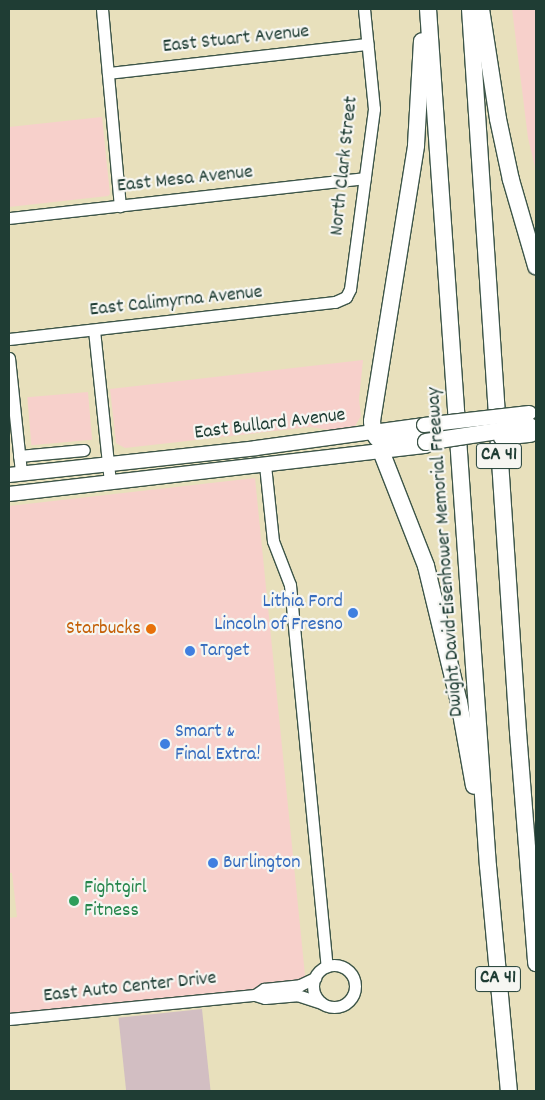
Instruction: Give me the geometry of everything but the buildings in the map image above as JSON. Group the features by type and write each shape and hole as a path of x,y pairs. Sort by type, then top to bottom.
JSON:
{"highway":[{"path":"423,9 416,145 372,421 388,445 426,566 459,702 488,866"},
{"name":"Dwight David Eisenhower Memorial Freeway","path":"428,9 488,866 509,1091"},
{"name":"CA 41","path":"470,9 536,963"},
{"path":"481,9 498,119 511,180 536,266"},
{"path":"388,445 425,437 533,423"},
{"path":"388,445 393,438 425,437"},
{"path":"531,904 536,869"}],"main road":[{"name":"East Bullard Avenue","path":"15,474 108,464 388,445"},
{"name":"East Bullard Avenue","path":"9,494 265,465 388,445"}],"street":[{"path":"102,9 120,206"},
{"name":"North Clark Street","path":"346,297 350,289 374,109 364,9"},
{"name":"East Stuart Avenue","path":"108,73 367,44"},
{"name":"East Mesa Avenue","path":"9,218 366,178"},
{"name":"East Calimyrna Avenue","path":"9,340 335,302 346,297"},
{"path":"94,330 110,482"},
{"path":"9,358 19,456 15,474"},
{"path":"19,456 84,450"},
{"path":"265,465 273,541 290,585 327,966"},
{"path":"337,965 349,970 353,976 356,988 350,1001 345,1005 332,1007 321,1003 313,990 315,978 319,971 327,966 337,965"},
{"name":"East Auto Center Drive","path":"255,995 264,989 300,985 315,978"},
{"name":"East Auto Center Drive","path":"9,1019 255,995 265,998 297,995 321,1003"}],"shaded area":[{"path":"512,9 536,9 536,171 528,138"},
{"path":"102,117 110,194 108,196 9,207 9,127"},
{"path":"363,360 359,399 361,416 355,426 330,430 310,427 125,448 116,443 110,389"},
{"path":"88,392 92,440 31,445 27,397"},
{"path":"255,478 306,985 9,1018 9,918 17,917 12,873 9,873 9,506"},
{"path":"202,1009 211,1091 126,1091 118,1018"}],"place":[{"name":"Lithia Ford Lincoln of Fresno","path":"353,613"},
{"name":"Starbucks","path":"151,629"},
{"name":"Target","path":"190,651"},
{"name":"Smart & Final Extra!","path":"165,744"},
{"name":"Burlington","path":"213,863"},
{"name":"Fightgirl Fitness","path":"74,901"}]}
